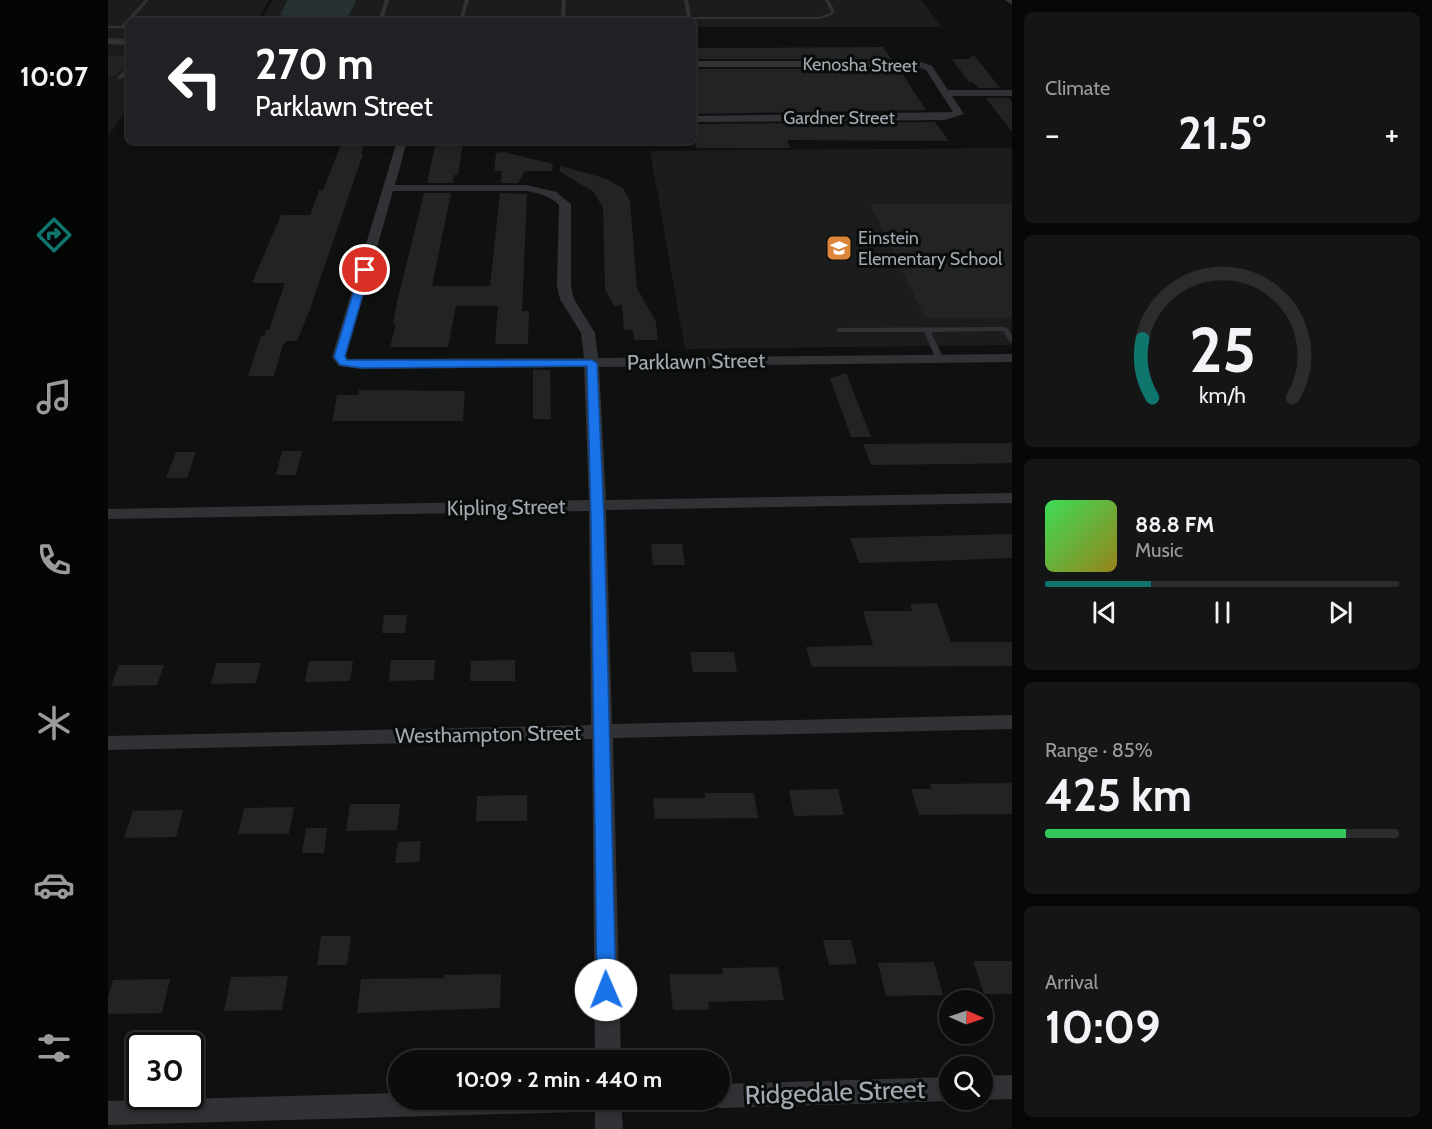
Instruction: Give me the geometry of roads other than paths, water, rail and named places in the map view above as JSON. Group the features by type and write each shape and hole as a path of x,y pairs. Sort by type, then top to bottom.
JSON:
{"street":[{"path":"1009,0 1012,3"},
{"path":"108,41 126,42"},
{"name":"Kenosha Street","path":"696,64 918,64 928,67 946,93"},
{"path":"946,93 1012,93"},
{"name":"Gardner Street","path":"696,119 958,116 959,112 946,93"},
{"path":"401,144 388,188 526,188 549,192 562,200 566,207 564,286 567,298 588,333 592,363 608,1050"},
{"name":"Parklawn Street","path":"388,188 339,357 344,363 361,365 1012,358"},
{"name":"Kipling Street","path":"108,514 1012,498"},
{"name":"Westhampton Street","path":"108,743 1012,722"},
{"path":"993,1088 1012,1087"},
{"name":"Ridgedale Street","path":"730,1096 939,1089"},
{"path":"108,1113 388,1105"},
{"path":"608,1110 609,1129"}],"lane":[{"path":"130,18 147,0"},
{"path":"387,0 381,18 820,18 833,11 827,0"},
{"path":"462,18 467,0"},
{"path":"563,18 564,0"},
{"path":"686,0 689,18"},
{"path":"108,27 122,27 126,23"},
{"path":"120,78 126,71"},
{"path":"839,330 1005,329 1012,341"},
{"path":"927,330 940,358"}],"place":[{"name":"Einstein Elementary School","path":"839,248"}]}
